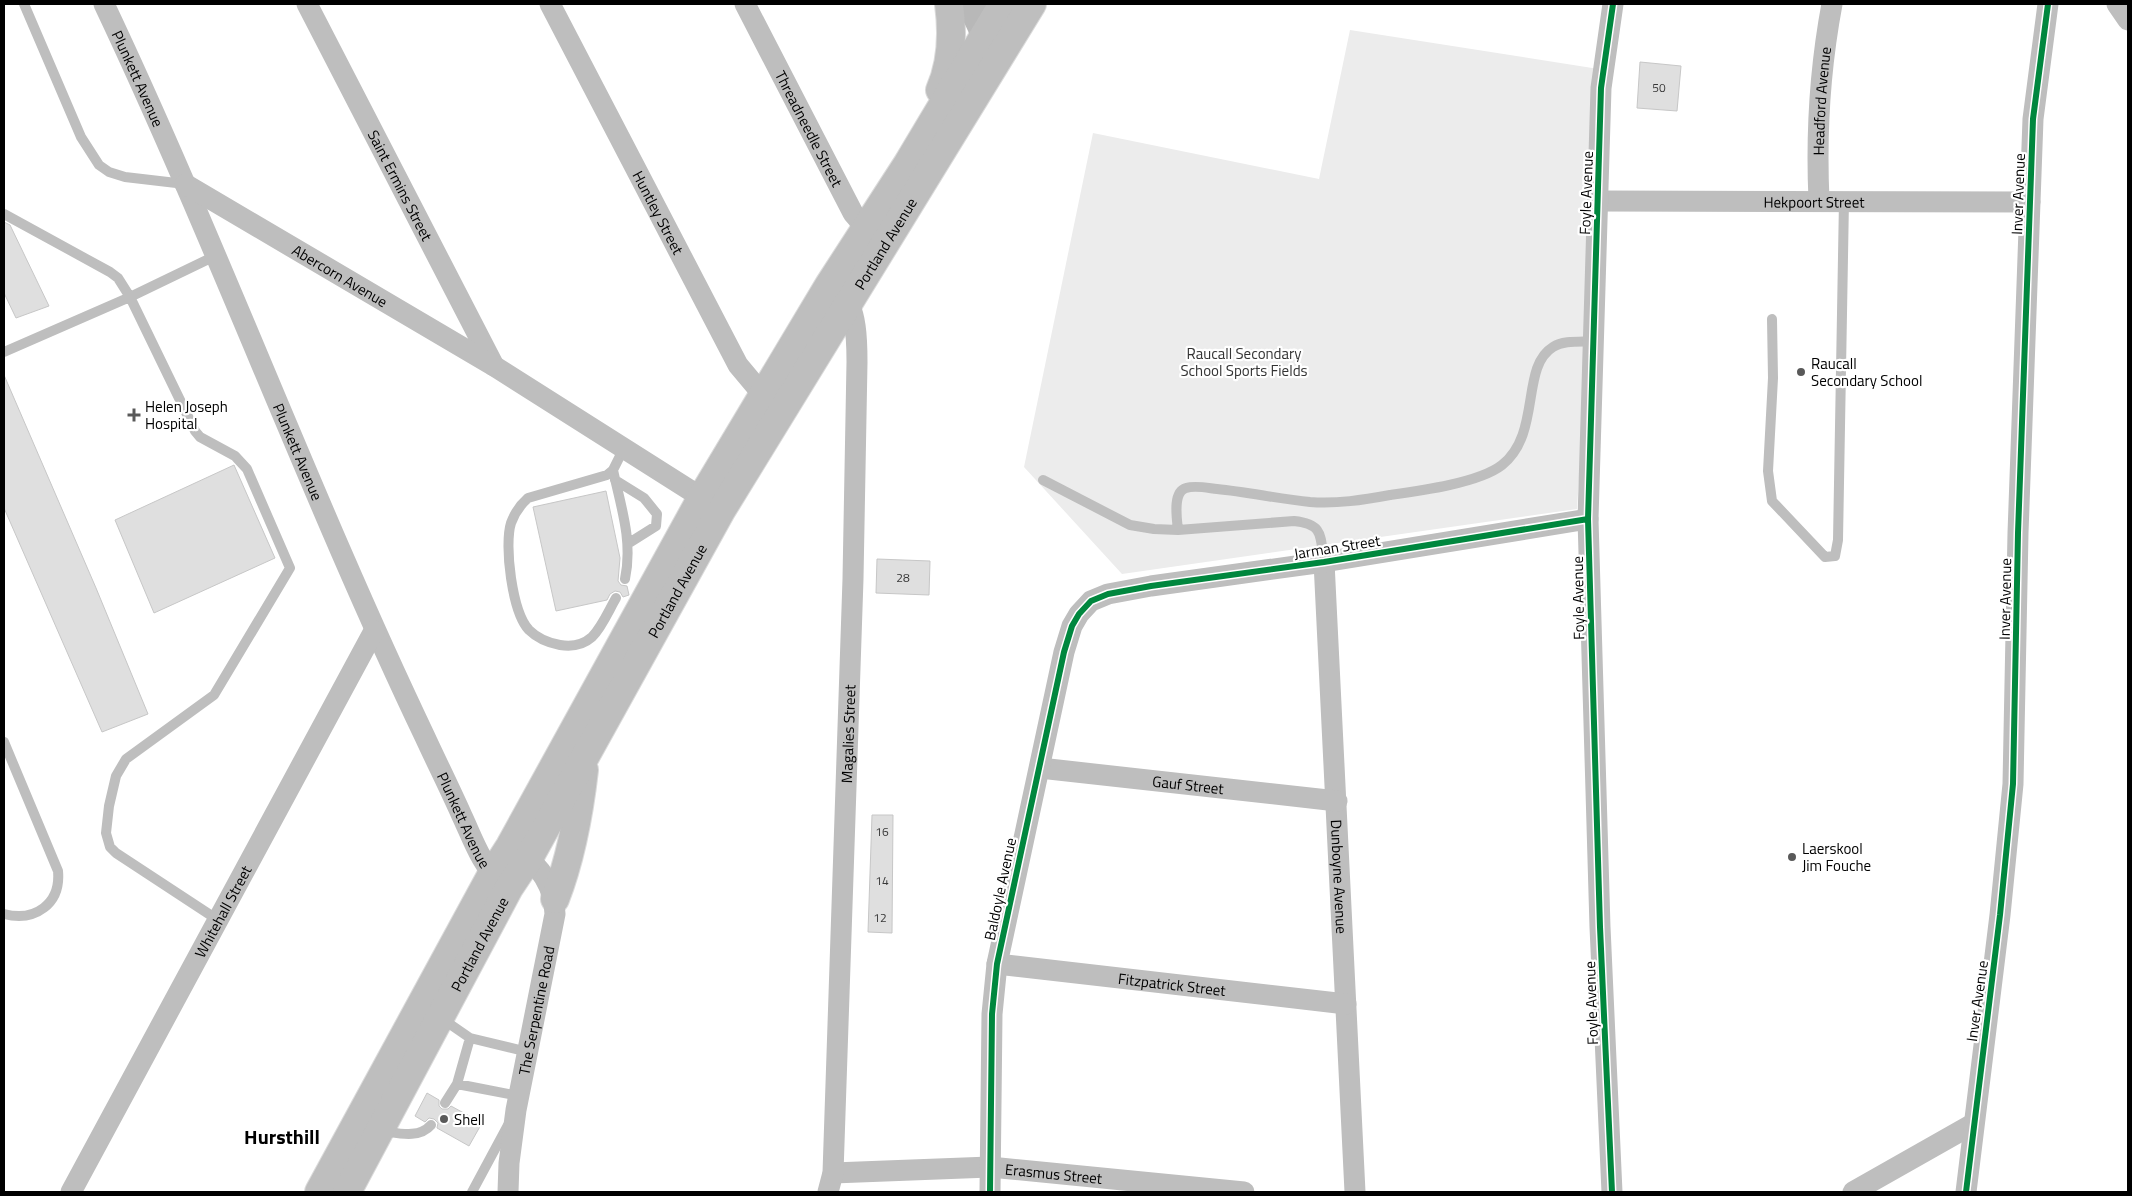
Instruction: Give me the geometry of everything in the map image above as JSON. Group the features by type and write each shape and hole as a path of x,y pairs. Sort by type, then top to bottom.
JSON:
{"main road":[{"path":"908,163 948,72 951,47 949,4"},
{"name":"Portland Avenue","path":"876,235 908,163 1003,4"},
{"name":"Portland Avenue","path":"519,852 712,504 839,292 876,235 997,61 1032,4"},
{"name":"Portland Avenue","path":"319,1192 500,881 585,756 712,504"},
{"path":"555,899 564,875 571,847 585,756"},
{"name":"Portland Avenue","path":"347,1192 440,1018 500,881"}],"street":[{"name":"Plunkett Avenue","path":"104,4 141,82 216,256 374,632 500,881"},
{"name":"Saint Ermins Street","path":"307,4 494,366"},
{"name":"Huntley Street","path":"550,4 738,365 774,402"},
{"name":"Threadneedle Street","path":"745,4 844,198 853,213 876,235"},
{"path":"971,4 997,61"},
{"name":"Foyle Avenue","path":"1612,4 1601,88 1588,519 1600,908 1612,1192"},
{"name":"Headford Avenue","path":"1819,200 1820,101 1832,4"},
{"name":"Inver Avenue","path":"1966,1192 2000,915 2013,784 2018,533 2033,119 2048,4"},
{"path":"2117,4 2128,20"},
{"name":"Abercorn Avenue","path":"185,184 494,366 712,504"},
{"name":"Hekpoort Street","path":"1598,201 1844,200 2030,202"},
{"name":"Magalies Street","path":"830,1183 853,579 858,362 855,326 839,292"},
{"name":"Jarman Street","path":"1091,601 1108,594 1151,586 1324,562 1588,519"},
{"name":"Dunboyne Avenue","path":"1324,562 1355,1192"},
{"name":"Baldoyle Avenue","path":"990,1192 992,1014 997,964 1067,639 1079,614 1091,601"},
{"name":"Whitehall Street","path":"71,1192 374,632"},
{"name":"Gauf Street","path":"1040,768 1337,801"},
{"name":"The Serpentine Road","path":"508,1192 509,1164 518,1103 556,914 552,888 544,876 519,852"},
{"name":"Fitzpatrick Street","path":"997,964 1346,1004"},
{"path":"1853,1192 1973,1124"},
{"name":"Erasmus Street","path":"830,1183 990,1167 1244,1192"}],"lane":[{"name":"Abercorn Avenue","path":"24,4 81,137 99,165 109,172 125,177 185,184"},
{"path":"1772,320 1773,378 1768,471 1772,501 1825,557 1835,556 1838,540 1844,200"},
{"path":"4,214 118,278 130,297 195,431 200,437 235,456 247,469 290,568 214,694 126,759 116,776 109,806 106,833 110,847 116,853 218,920"},
{"path":"4,352 130,297 216,256"},
{"path":"1178,530 1176,515 1178,500 1181,492 1186,488 1212,488 1312,502 1351,502 1443,487 1500,467 1518,448 1525,432 1534,374 1542,358 1552,347 1565,343 1594,341"},
{"path":"624,448 614,475 629,543 625,579"},
{"path":"616,598 594,636 576,646 563,645 542,639 529,630 518,611 512,586 509,546 511,523 521,503 528,498 608,475 614,475 644,498 657,514 656,526 629,543"},
{"path":"1043,480 1130,525 1154,529 1178,530 1287,521 1309,523 1316,527 1320,534 1324,562"},
{"path":"4,742 58,871 59,884 53,898 44,908 30,916 15,917 4,914"},
{"path":"440,1018 470,1038 528,1052"},
{"path":"445,1102 457,1084 470,1038"},
{"path":"457,1084 518,1103 472,1192"},
{"path":"380,1130 406,1134 419,1133 427,1130 431,1125"}],"green space":[{"name":"Raucall Secondary School Sports Fields","path":"1350,30 1605,70 1577,509 1122,574 1024,467 1093,133 1319,179"}],"building":[{"path":"1640,62 1681,66 1677,111 1637,108"},
{"path":"4,222 10,225 49,306 16,318 4,293"},
{"path":"4,375 148,714 102,732 4,508"},
{"path":"234,465 275,558 154,613 115,520"},
{"path":"606,491 620,558 618,581 621,585 627,586 629,595 623,597 620,592 615,591 610,594 607,600 556,611 533,507"},
{"path":"877,559 930,561 929,595 876,593"},
{"path":"872,815 893,815 892,933 868,932"},
{"path":"427,1093 439,1100 439,1106 442,1109 448,1109 451,1106 482,1123 469,1146 437,1128 438,1123 434,1119 429,1118 425,1122 415,1116"}],"cycle path":[{"path":"1612,1192 1600,927 1588,519 1601,88 1613,4"},
{"path":"1966,1192 2000,915 2013,784 2018,533 2033,119 2048,4"},
{"path":"990,1192 992,1014 997,964 1064,652 1072,626 1079,614 1091,601 1108,594 1151,586 1324,562 1588,519"}],"place":[{"name":"Raucall Secondary School","path":"1801,372"},
{"name":"Helen Joseph Hospital","path":"134,415"},
{"name":"Laerskool Jim Fouche","path":"1792,857"},
{"name":"Shell","path":"444,1119"}],"district":[{"name":"Hursthill","path":"282,1136"}]}
